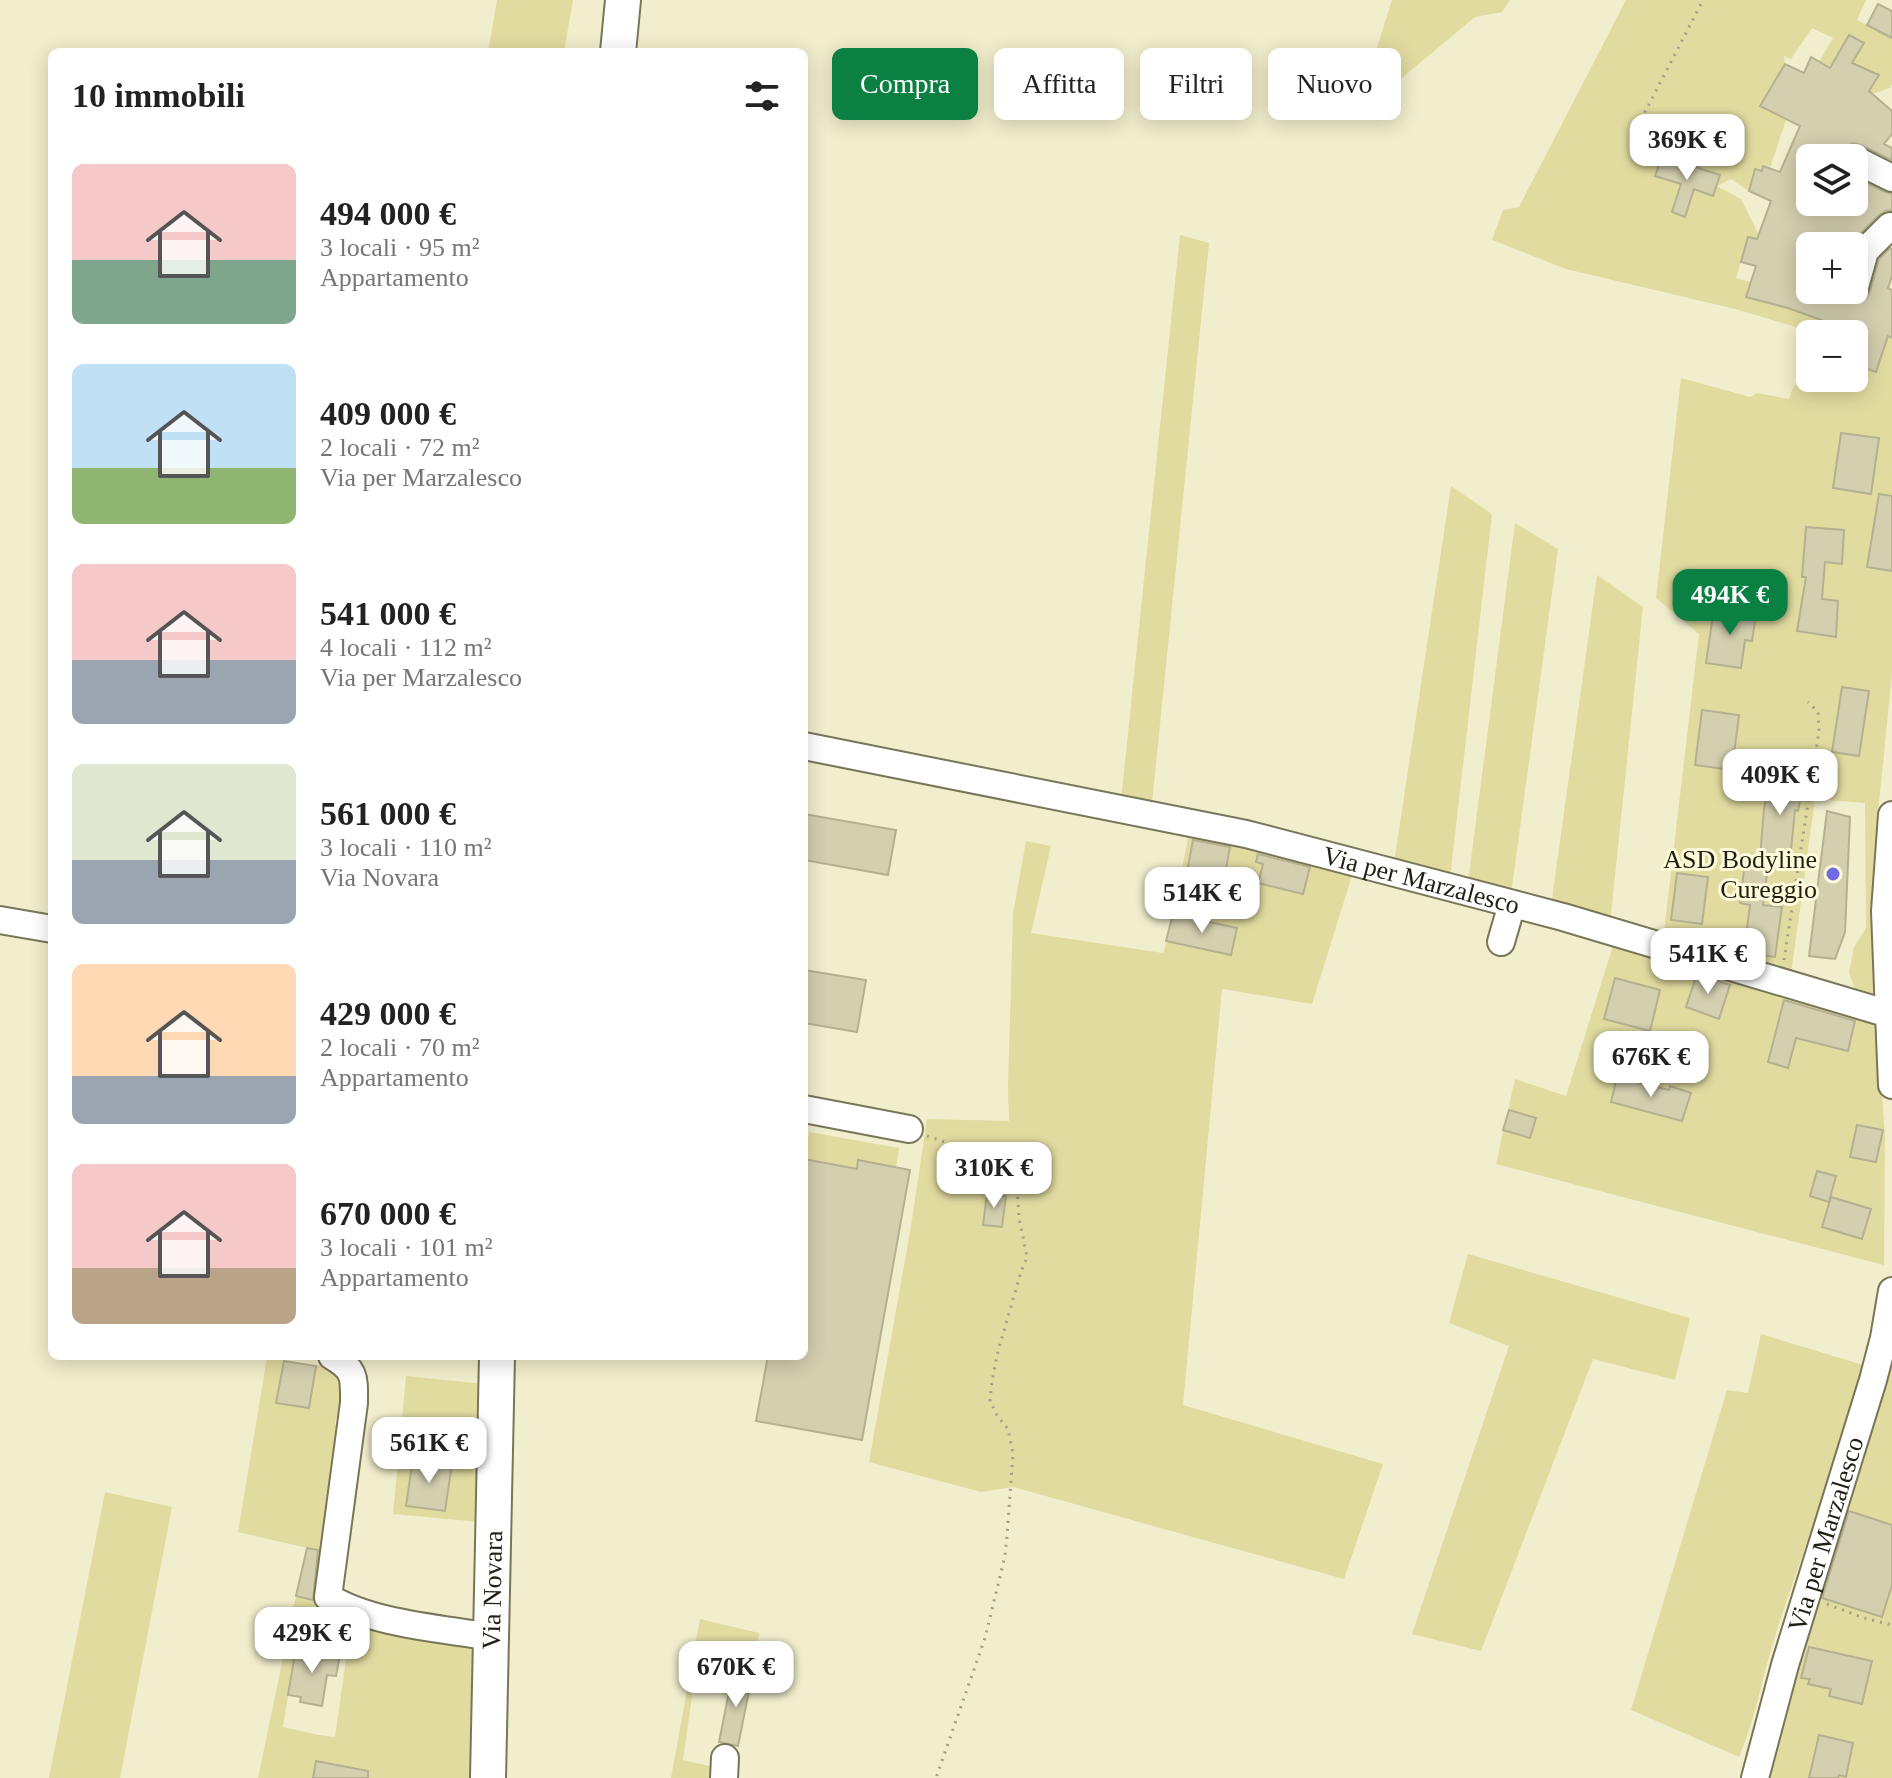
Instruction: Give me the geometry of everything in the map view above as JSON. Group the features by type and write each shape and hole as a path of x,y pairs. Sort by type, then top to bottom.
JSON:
{"main road":[{"path":"618,48 623,0"},
{"name":"Via Novara","path":"488,1778 497,1360"}],"street":[{"path":"1868,166 1892,178"},
{"path":"1868,248 1892,227"},
{"name":"Via per Marzalesco","path":"808,747 1246,834 1512,904 1889,1014"},
{"path":"1892,817 1885,911 1892,1085"},
{"path":"1501,942 1512,904"},
{"path":"0,920 48,928"},
{"path":"808,1110 909,1129"},
{"name":"Via per Marzalesco","path":"1755,1778 1785,1665 1873,1380 1892,1291"},
{"path":"340,1360 347,1364 354,1379 354,1403 328,1597 342,1606 366,1614 491,1637"}],"path":[{"path":"1694,148 1653,129 1646,120 1645,112 1703,0"},
{"path":"1771,979 1781,968 1785,956 1819,731 1818,712 1808,702"},
{"path":"909,1129 948,1143 1008,1154 1016,1171 1019,1218 1027,1257 998,1351 990,1401 1008,1429 1013,1454 1005,1556 981,1650 936,1778"},
{"path":"1807,1596 1864,1618 1892,1625"}],"shaded area":[{"path":"497,0 573,0 565,48 489,48"},
{"path":"1392,0 1510,0 1502,12 1475,17 1401,79 1401,48 1377,48"},
{"path":"1626,0 1866,0 1857,20 1892,38 1892,84 1890,88 1866,96 1879,75 1853,63 1855,57 1841,49 1831,69 1819,62 1833,38 1812,28 1791,59 1784,56 1785,64 1760,105 1786,120 1770,168 1764,166 1749,191 1731,179 1717,186 1741,199 1762,241 1748,237 1736,278 1750,282 1746,297 1821,320 1796,320 1796,327 1735,309 1566,269 1492,240 1503,210 1519,207"},
{"path":"1180,235 1209,243 1152,803 1121,800"},
{"path":"1877,332 1892,338 1892,674 1879,803 1877,1001 1857,996 1849,972 1854,947 1866,928 1865,803 1815,799 1791,974 1663,940 1699,634 1656,598 1681,378 1750,397 1757,393 1789,399 1794,385 1796,392 1868,392 1868,369 1876,372 1885,346 1878,344"},
{"path":"1451,486 1492,514 1450,878 1394,863"},
{"path":"1515,523 1558,549 1511,894 1468,882"},
{"path":"1597,575 1643,607 1610,924 1551,906"},
{"path":"1190,828 1355,866 1312,1004 1222,989 1183,1405 1383,1464 1344,1579 1013,1487 981,1492 869,1462 927,1119 1009,1121 1013,914 1026,841 1051,846 1031,933 1163,953 1167,941 1230,955 1236,928 1173,914"},
{"path":"1615,939 1877,1018 1885,1137 1884,1265 1496,1164 1515,1079 1566,1096"},
{"path":"809,1132 899,1148 896,1167 859,1160 857,1169 808,1160"},
{"path":"1468,1254 1690,1318 1675,1380 1593,1359 1481,1651 1412,1634 1509,1346 1449,1323"},
{"path":"1761,1334 1870,1367 1787,1600 1739,1757 1631,1710 1727,1390 1748,1393"},
{"path":"1892,1339 1892,1778 1762,1778"},
{"path":"267,1360 316,1366 329,1361 343,1369 348,1407 335,1423 345,1443 329,1553 238,1532"},
{"path":"406,1376 485,1384 480,1522 393,1514"},
{"path":"105,1492 172,1507 120,1778 49,1778"},
{"path":"296,1596 318,1601 308,1630 296,1648 283,1727 335,1737 352,1618 484,1642 479,1778 258,1778"},
{"path":"700,1619 759,1633 752,1676 733,1672 728,1695 693,1689 683,1760 714,1767 718,1778 671,1778"}],"building":[{"path":"1878,4 1892,11 1892,38 1867,25"},
{"path":"1849,35 1864,43 1852,63 1879,75 1869,91 1892,111 1892,134 1884,144 1892,148 1892,160 1868,148 1868,144 1796,144 1796,216 1868,216 1868,184 1892,194 1892,208 1879,215 1862,232 1796,232 1796,304 1868,304 1879,259 1892,249 1892,276 1888,288 1892,290 1892,338 1888,336 1876,372 1868,369 1868,320 1821,320 1746,297 1756,266 1741,262 1748,237 1757,239 1771,201 1749,191 1755,169 1762,171 1763,166 1780,172 1800,126 1760,106 1785,64 1804,73 1811,57 1830,68"},
{"path":"1662,156 1720,175 1713,196 1694,189 1685,217 1672,212 1681,184 1655,176"},
{"path":"1841,433 1879,438 1871,494 1833,488"},
{"path":"1879,494 1892,496 1892,571 1867,567"},
{"path":"1806,527 1844,530 1842,564 1825,562 1822,599 1838,601 1836,637 1797,631 1806,577 1802,577"},
{"path":"1714,608 1756,614 1752,641 1745,640 1741,668 1706,663"},
{"path":"1842,687 1869,691 1859,756 1832,752"},
{"path":"1702,710 1739,715 1732,770 1695,765"},
{"path":"1771,774 1804,781 1798,811 1795,810 1790,860 1760,857"},
{"name":"ASD Bodyline Cureggio","path":"1827,811 1850,817 1845,932 1835,959 1809,956"},
{"path":"808,815 896,830 888,875 808,861"},
{"path":"1193,840 1230,847 1223,885 1186,877"},
{"path":"1258,854 1310,867 1303,894 1258,883 1263,864 1256,862"},
{"path":"1745,862 1768,865 1763,905 1782,907 1775,957 1744,953 1750,905 1740,903"},
{"path":"1677,873 1708,877 1702,924 1671,920"},
{"path":"1173,914 1237,928 1231,955 1166,941"},
{"path":"808,971 866,980 857,1032 808,1024"},
{"path":"1697,974 1730,985 1719,1019 1686,1007"},
{"path":"1615,978 1660,990 1650,1031 1604,1019"},
{"path":"1784,1000 1855,1021 1848,1051 1796,1038 1788,1068 1768,1062"},
{"path":"1617,1077 1669,1090 1670,1086 1691,1093 1682,1121 1611,1102"},
{"path":"1509,1110 1536,1118 1530,1138 1503,1130"},
{"path":"1857,1125 1883,1130 1876,1162 1850,1157"},
{"path":"808,1160 857,1169 858,1160 910,1170 862,1440 756,1421 767,1360 808,1360"},
{"path":"1817,1171 1836,1176 1829,1202 1810,1196"},
{"path":"987,1194 1006,1196 1002,1227 983,1225"},
{"path":"1831,1197 1871,1209 1862,1239 1822,1227"},
{"path":"284,1361 316,1366 309,1408 276,1403"},
{"path":"413,1458 452,1464 445,1511 406,1506"},
{"path":"1849,1511 1892,1525 1892,1585 1882,1617 1822,1598"},
{"path":"307,1548 318,1550 313,1600 296,1596"},
{"path":"1809,1647 1872,1661 1862,1704 1829,1696 1831,1689 1808,1684 1810,1679 1801,1678"},
{"path":"296,1648 340,1655 336,1676 327,1675 322,1706 300,1702 301,1697 288,1695"},
{"path":"733,1672 752,1676 738,1746 719,1742"},
{"path":"1819,1735 1853,1743 1846,1777 1809,1778"},
{"path":"316,1761 368,1771 368,1778 313,1778"}],"place":[{"name":"ASD Bodyline Cureggio","path":"1833,874"}]}
